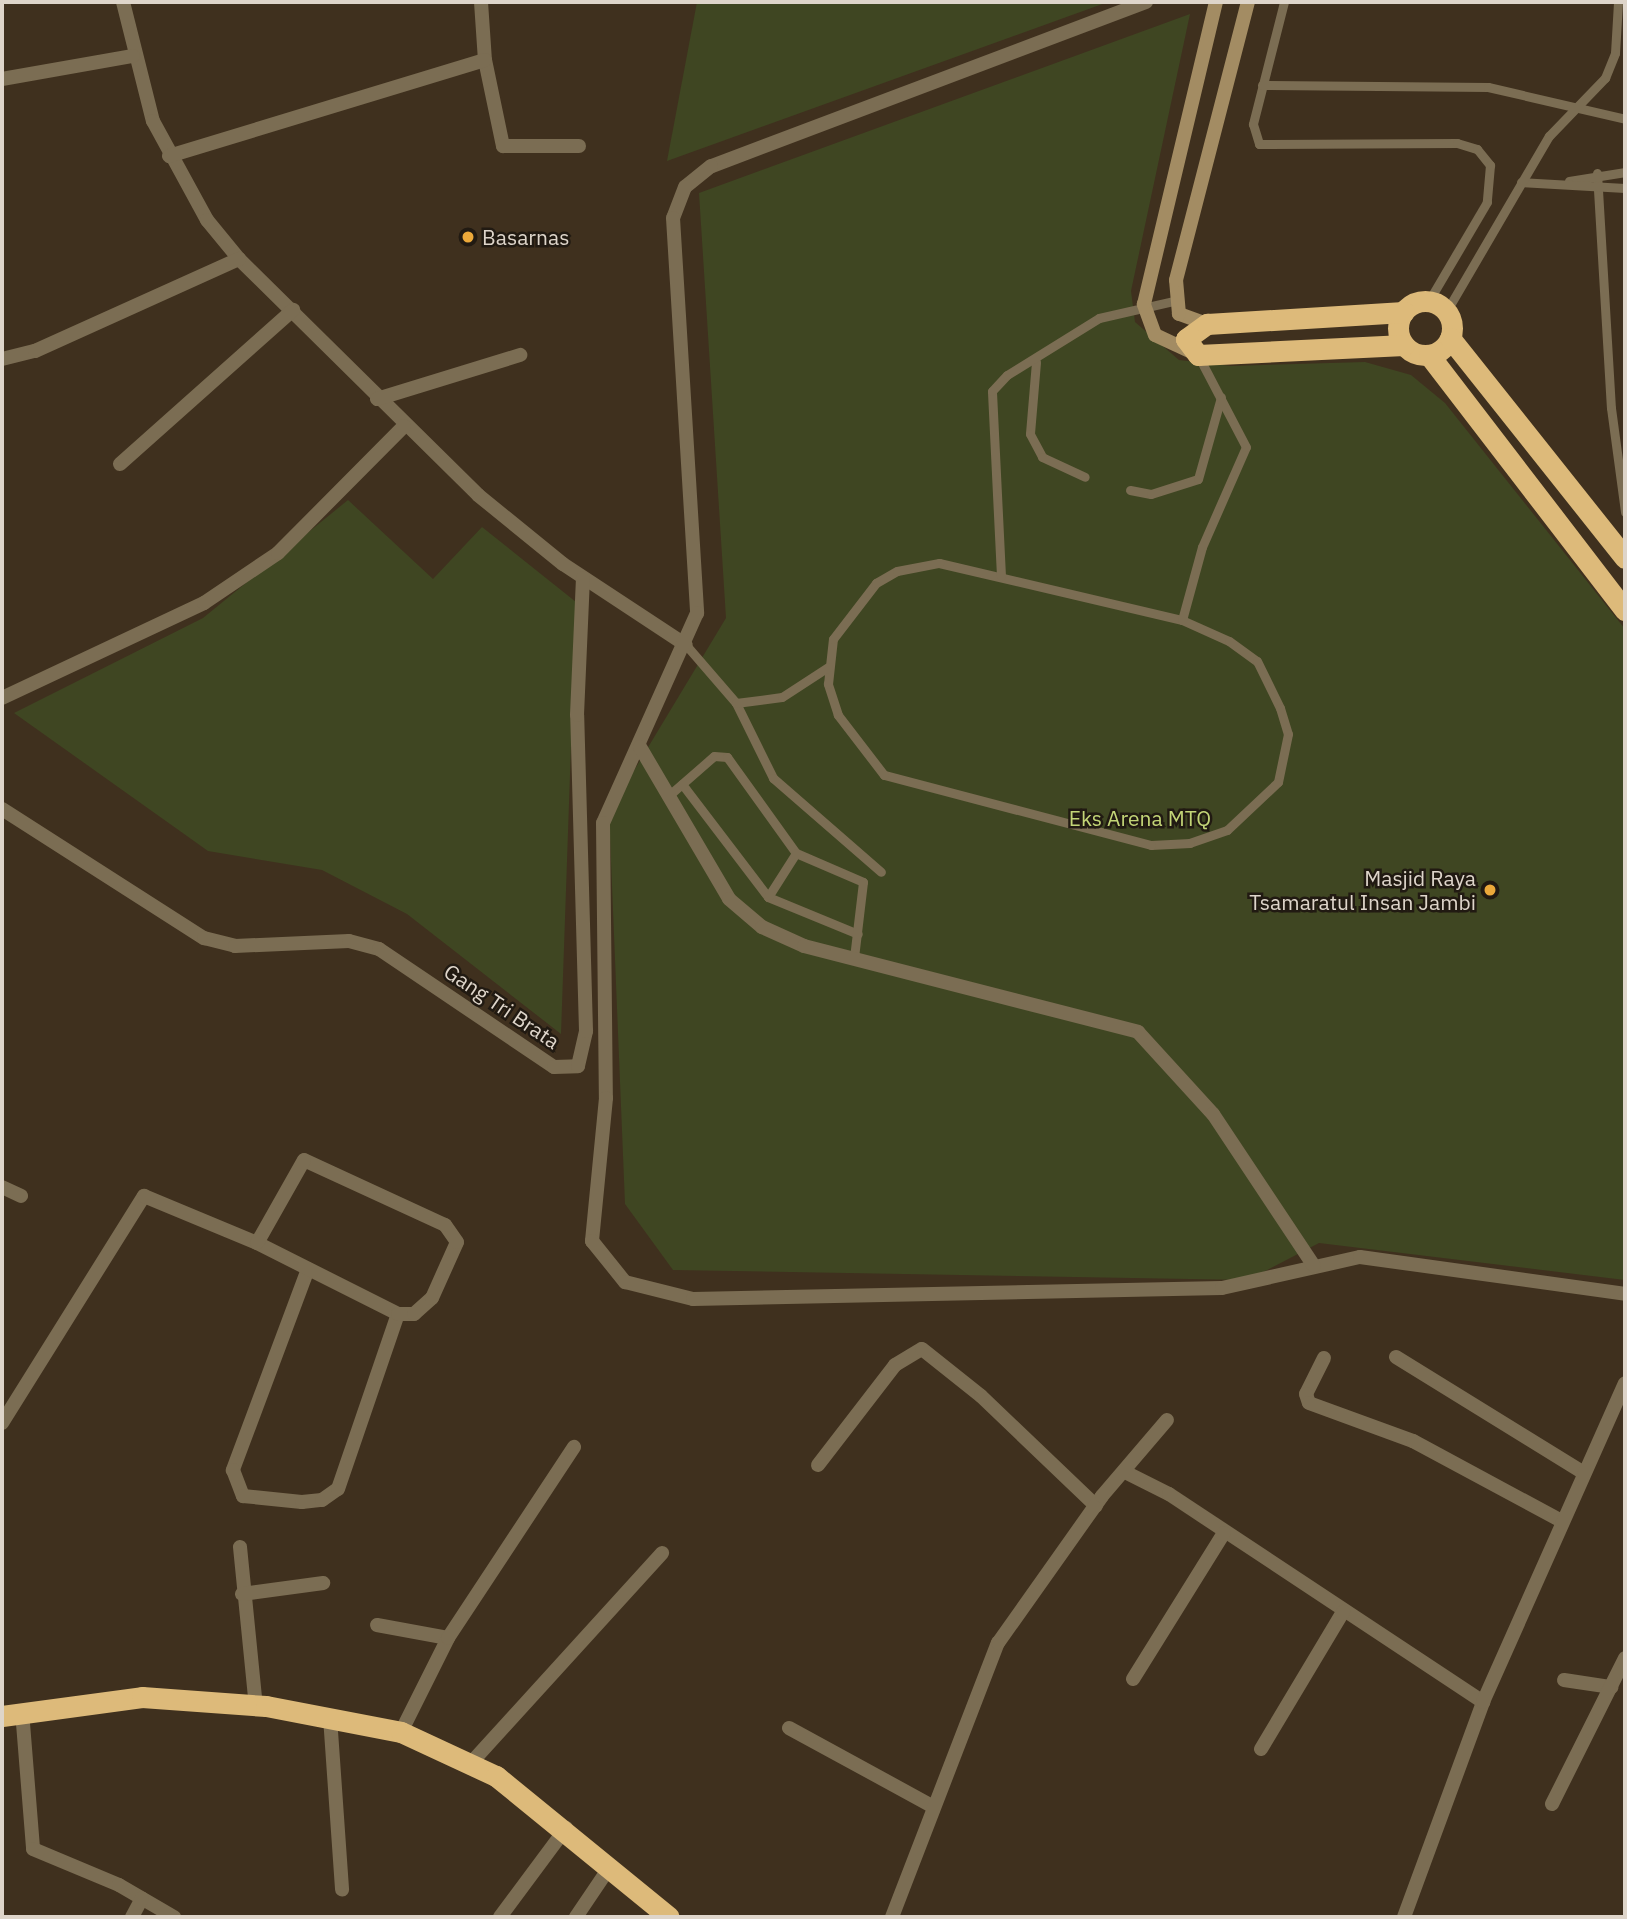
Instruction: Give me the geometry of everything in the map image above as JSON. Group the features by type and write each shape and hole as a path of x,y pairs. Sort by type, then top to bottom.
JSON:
{"highway":[{"path":"1625,558 1450,338 1437,307 1404,312 1207,324 1186,339 1198,355 1404,345 1429,355 1625,610"},
{"path":"1404,312 1398,328 1404,345"},
{"path":"1429,355 1450,338"},
{"path":"12,1713 142,1698 256,1706 330,1717 401,1732 471,1763 566,1828 669,1917"}],"street":[{"path":"123,2 133,56 169,156 207,220 240,258 404,426 583,578 687,645"},
{"path":"481,2 485,60 503,146 579,146"},
{"path":"1146,2 710,166 685,187 673,218 697,613 687,645 640,747 607,806 600,844 606,1098 590,1233 618,1278 693,1299 1222,1288 1360,1257 1625,1294"},
{"path":"1198,355 1155,335 1144,304 1216,2"},
{"path":"1207,324 1186,320 1174,301 1248,2"},
{"path":"2,79 133,56"},
{"path":"169,156 485,60"},
{"path":"3,354 35,351 240,258"},
{"path":"120,464 293,310"},
{"path":"377,399 520,355"},
{"path":"2,698 204,603 236,582 336,500 404,426"},
{"name":"Gang Tri Brata","path":"2,809 204,938 235,946 349,941 379,948 554,1067 578,1066 586,1031 577,715 583,578"},
{"path":"640,747 666,798 729,899 762,927 804,946 1138,1032 1213,1114 1314,1266"},
{"path":"2,1423 139,1199 149,1196 257,1243 398,1314 414,1314 432,1298 457,1242 445,1224 304,1160 257,1243"},
{"path":"2,1187 21,1196"},
{"path":"308,1269 233,1470 233,1486 243,1496 302,1502 322,1500 338,1489 398,1314"},
{"path":"818,1465 895,1365 922,1349 981,1396 1096,1506"},
{"path":"1396,1357 1582,1472"},
{"path":"1324,1358 1306,1394 1309,1403 1413,1441 1560,1520"},
{"path":"1404,1917 1483,1702 1560,1520 1625,1383"},
{"path":"892,1917 932,1806 998,1643 1096,1506 1167,1420"},
{"path":"401,1732 448,1638 574,1447"},
{"path":"1125,1472 1170,1494 1224,1533 1483,1702"},
{"path":"1133,1679 1224,1533"},
{"path":"240,1547 242,1594 256,1706"},
{"path":"471,1763 662,1553"},
{"path":"242,1594 323,1583"},
{"path":"1261,1749 1343,1612"},
{"path":"377,1625 448,1638"},
{"path":"1552,1804 1625,1658"},
{"path":"1564,1680 1611,1687"},
{"path":"12,1713 33,1849 142,1898 174,1917"},
{"path":"330,1717 342,1890"},
{"path":"789,1728 932,1806"},
{"path":"499,1917 566,1828"},
{"path":"576,1917 610,1868"},
{"path":"132,1917 142,1898"}],"lane":[{"path":"1284,2 1252,133 1265,146 1457,143 1485,155 1493,182 1487,202 1437,307"},
{"path":"1437,307 1521,182 1577,105 1605,78 1615,53 1618,2"},
{"path":"1262,85 1488,87 1625,118"},
{"path":"1567,182 1597,173 1625,172"},
{"path":"1597,173 1611,408 1625,512"},
{"path":"1521,182 1567,182 1598,188 1625,188"},
{"path":"1001,576 992,391 1007,375 1036,362 1099,318 1144,304 1174,301"},
{"path":"1182,620 1202,547 1245,456 1243,437 1198,355"},
{"path":"1036,362 1030,434 1042,457 1085,477"},
{"path":"1130,490 1151,494 1198,479 1221,397"},
{"path":"939,563 1182,620 1257,661 1288,734 1278,782 1255,809 1227,830 1190,843 1151,845 884,775 838,715 828,667 845,618 876,583 897,571 939,563"},
{"path":"687,645 736,703 773,778 881,872"},
{"path":"736,703 782,697 828,667"},
{"path":"666,798 714,756 727,757 796,853 863,882 854,957"},
{"path":"682,783 768,897 858,934"},
{"path":"768,897 796,853"}],"green space":[{"path":"697,2 1108,2 667,161"},
{"name":"Eks Arena MTQ","path":"1190,14 1131,291 1135,322 1179,360 1231,366 1365,362 1411,375 1445,403 1625,629 1625,1280 1319,1243 1248,1280 673,1270 625,1204 609,812 726,618 699,193"},
{"path":"348,500 433,579 482,527 576,602 561,1034 407,914 322,870 208,851 14,713 203,618"}],"place":[{"name":"Basarnas","path":"468,237"},
{"name":"Masjid Raya Tsamaratul Insan Jambi","path":"1490,890"}]}
